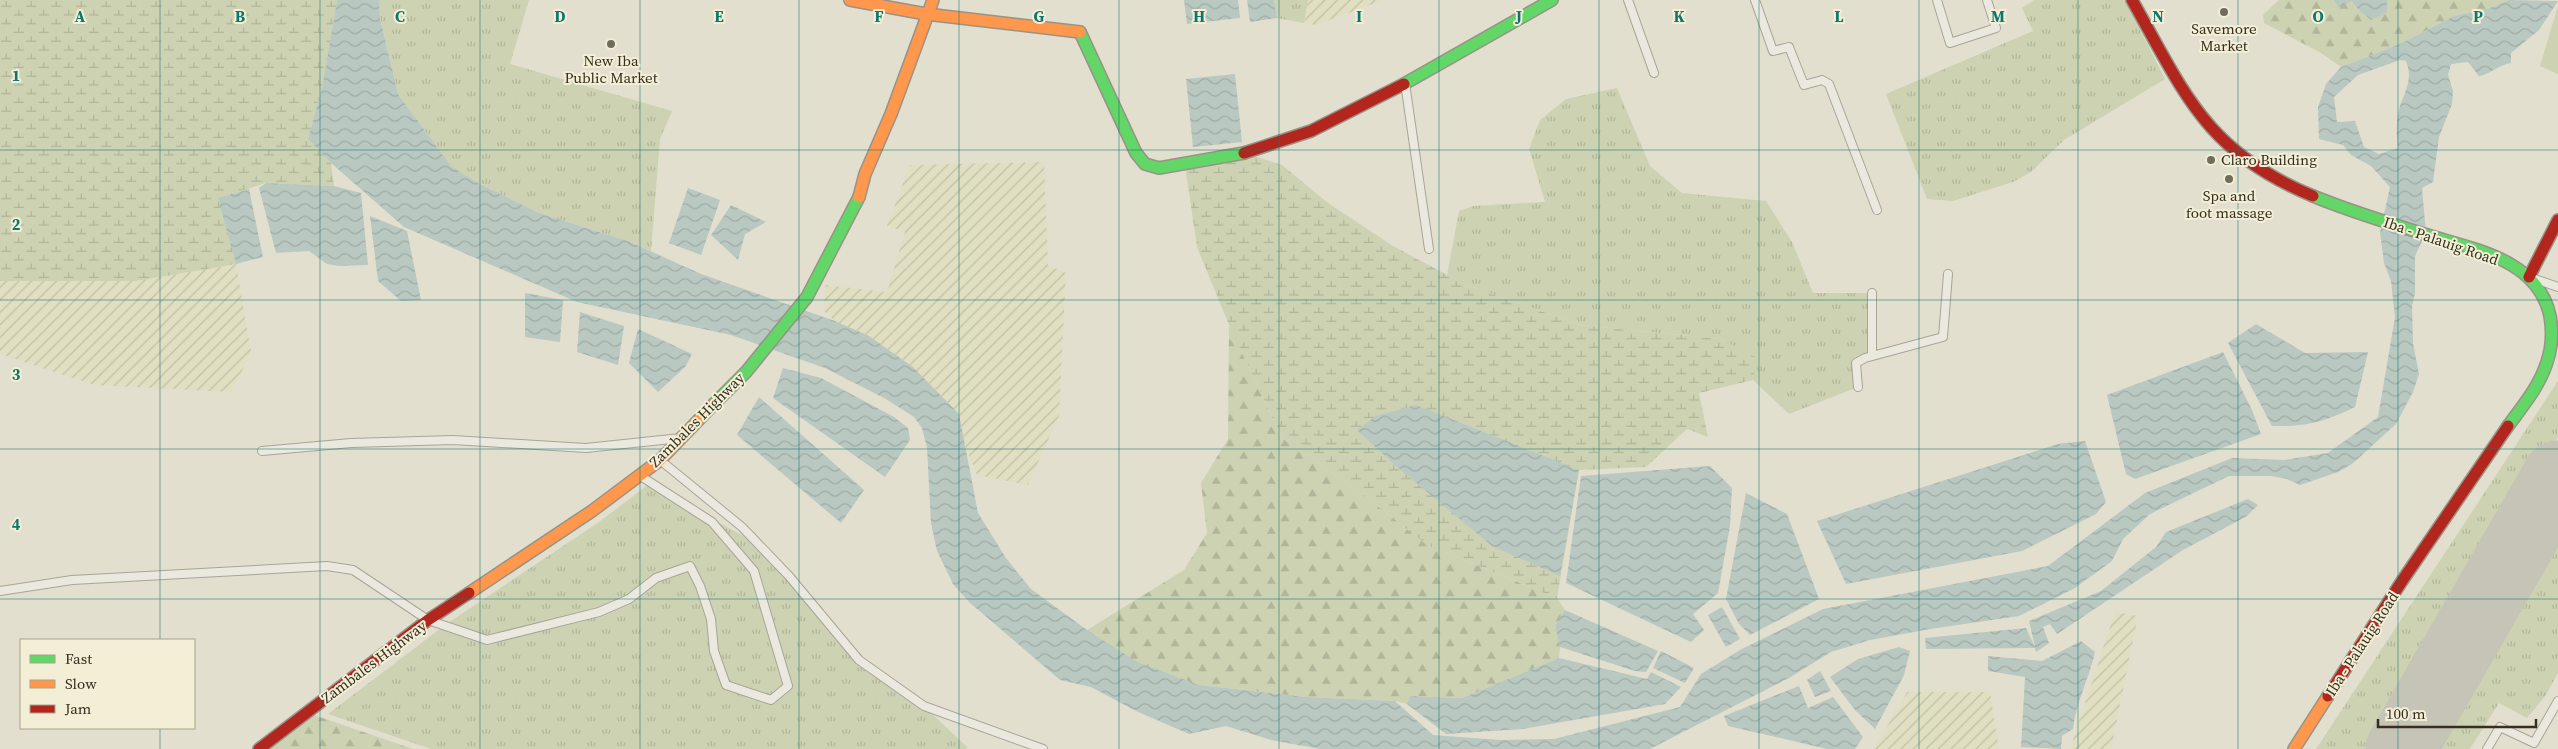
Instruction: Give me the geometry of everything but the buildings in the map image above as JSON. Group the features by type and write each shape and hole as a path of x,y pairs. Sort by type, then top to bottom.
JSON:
{"main road":[{"path":"850,0 926,14 1080,32 1109,91 1136,153 1145,164 1159,168 1185,165 1244,152 1311,131 1405,83 1552,0"},
{"name":"Zambales Highway","path":"259,749 428,620 592,511 660,460 763,352 803,302 858,200 865,174 891,114 926,14 933,0"},
{"name":"Iba - Palauig Road","path":"2132,0 2195,111 2223,143 2260,169 2287,184 2317,197 2428,236 2483,252 2529,277 2543,297 2550,320 2551,339 2549,356 2531,393 2436,529 2294,749"},
{"path":"2529,277 2558,220"}],"street":[{"path":"1628,0 1654,73"},
{"path":"1755,0 1773,51 1789,47 1804,86 1822,80 1829,84 1877,210"},
{"path":"1937,0 1950,43 1956,43 1996,28 1988,0"},
{"path":"1405,83 1429,249"},
{"path":"1858,387 1856,363 1872,355 1943,337 1948,274"},
{"path":"2529,277 2558,287"},
{"path":"1872,293 1872,355"},
{"path":"262,451 351,443 452,440 586,448 683,438"},
{"path":"660,460 742,527 789,576 859,660 924,706 1043,749"},
{"path":"0,591 72,580 327,566 353,570 428,620 487,640 599,612 629,599 656,578 690,566 700,586 711,619 714,651 726,685 770,700 788,686 754,571 712,522 639,475"},
{"path":"2487,749 2500,727 2534,743 2557,706"}],"green space":[{"path":"0,0 337,0 322,88 308,139 331,163 334,186 266,183 219,198 236,264 136,281 0,281"},
{"path":"379,0 529,0 510,64 672,111 660,139 651,251 628,241 539,213 480,184 451,166 398,94 380,17"},
{"path":"1274,0 1308,0 1304,23 1277,18"},
{"path":"1308,0 1383,0 1316,25 1304,23"},
{"path":"2034,0 2125,0 2165,79 2064,140 2031,172 2013,182 1953,201 1927,199 1886,94 2033,31 2022,8"},
{"path":"2279,0 2509,0 2490,8 2454,16 2400,44 2341,67 2321,53 2264,23 2263,15"},
{"path":"2558,6 2558,74 2540,66"},
{"path":"1617,88 1650,166 1682,193 1766,201 1792,242 1813,293 1872,293 1872,355 1856,363 1858,387 1789,414 1753,380 1756,358 1720,339 1580,325 1464,284 1447,275 1459,211 1473,206 1545,202 1529,149 1540,120 1566,99"},
{"path":"1244,153 1282,165 1328,203 1393,246 1464,284 1580,325 1720,339 1757,358 1753,380 1699,393 1708,437 1687,429 1646,467 1579,470 1557,598 1427,545 1355,488 1282,438 1229,325 1197,247 1185,165"},
{"path":"1044,162 1048,265 1066,273 1059,416 1028,485 977,475 965,445 959,414 913,367 869,336 835,321 824,311 826,285 887,292 905,232 887,226 910,165"},
{"path":"236,264 251,352 232,392 94,385 0,354 0,281 136,281"},
{"path":"1229,325 1282,438 1355,488 1427,545 1557,598 1565,610 1555,626 1560,647 1559,658 1462,698 1410,696 1407,704 1395,701 1306,697 1199,685 1137,663 1087,630 1184,570 1207,533 1201,483 1228,439"},
{"path":"2558,381 2558,437 2378,749 2316,749"},
{"path":"649,484 747,538 792,585 860,667 926,708 967,747 966,749 431,749 328,714 445,625 599,522"},
{"path":"2558,516 2558,673 2546,695 2527,718 2499,703 2470,749 2424,749"},
{"path":"2115,612 2138,616 2111,749 2070,749"},
{"path":"1907,692 1990,692 1999,749 1874,749"},
{"path":"314,715 413,749 269,749"}],"water":[{"path":"337,0 379,0 380,18 398,94 451,166 480,184 539,213 628,241 701,274 835,321 869,336 913,367 959,414 978,513 1006,558 1031,589 1087,630 1137,662 1199,685 1306,697 1395,701 1433,735 1501,740 1554,739 1680,707 1701,674 1740,650 1823,609 2048,566 2145,493 2232,458 2285,460 2328,453 2378,417 2395,317 2391,281 2384,263 2380,232 2390,187 2371,166 2351,155 2343,145 2319,139 2318,107 2326,84 2341,67 2400,44 2454,16 2490,8 2509,0 2558,1 2539,30 2511,53 2511,63 2479,76 2468,62 2451,64 2448,75 2453,91 2452,104 2439,137 2433,182 2422,188 2426,233 2415,256 2415,293 2412,306 2413,343 2419,374 2413,392 2396,424 2352,464 2338,472 2300,485 2287,479 2271,476 2229,476 2150,514 2123,539 2112,561 2075,588 2019,616 1870,640 1831,652 1789,678 1650,749 1320,749 1271,740 1226,726 1189,734 1136,711 1091,687 1060,680 969,602 953,584 937,551 931,523 927,448 922,428 914,417 886,399 825,368 731,335 577,302 404,227 331,163 308,139 322,88","holes":["2400,60 2406,61 2409,79 2398,116 2398,148 2379,154 2364,147 2355,121 2337,122 2334,97 2358,75"]},
{"path":"1184,0 1238,0 1240,18 1187,24"},
{"path":"1247,0 1274,0 1277,18 1250,22"},
{"path":"2334,0 2387,0 2387,12 2371,20 2352,1 2338,7"},
{"path":"1235,74 1242,142 1193,147 1186,79"},
{"path":"266,183 334,186 361,193 368,265 339,266 327,264 309,251 276,253 259,188"},
{"path":"688,188 720,200 701,255 669,243"},
{"path":"249,189 263,257 236,264 218,198"},
{"path":"731,205 766,222 745,234 738,260 711,235"},
{"path":"370,216 407,231 421,300 401,301 378,281"},
{"path":"525,293 563,300 560,342 525,337"},
{"path":"580,312 624,326 618,365 577,352"},
{"path":"2256,324 2305,353 2368,352 2355,407 2315,423 2295,426 2272,426 2228,343"},
{"path":"638,329 692,354 685,367 658,392 629,363"},
{"path":"2223,352 2252,410 2261,434 2135,479 2126,474 2107,395"},
{"path":"783,368 821,378 894,417 908,428 910,440 885,477 773,398"},
{"path":"759,397 864,490 841,523 737,435"},
{"path":"1416,405 1579,470 1560,576 1492,546 1396,466 1357,430 1376,416"},
{"path":"2085,441 2106,502 2096,514 2022,551 1846,584 1817,521 2058,444"},
{"path":"1710,466 1732,488 1730,526 1718,593 1693,614 1704,630 1691,642 1566,583 1581,476"},
{"path":"1746,493 1787,514 1819,599 1750,635 1739,624 1726,599"},
{"path":"2248,499 2258,505 2247,516 2183,550 2057,634 2050,624 2043,627 2049,643 2036,652 2035,648 1926,649 1925,638 2026,628 2035,647 2029,621 2101,591 2156,547 2166,532"},
{"path":"1722,607 1740,639 1726,647 1708,615"},
{"path":"1565,610 1658,651 1646,672 1635,671 1560,647 1555,626"},
{"path":"2081,641 2095,652 2077,709 2073,729 2062,736 2061,749 2021,747 2025,677 1988,671 1988,656 2042,661"},
{"path":"1899,647 1910,651 1904,675 1875,729 1855,710 1830,677 1858,659"},
{"path":"1661,651 1694,668 1685,683 1653,668"},
{"path":"1559,658 1647,679 1651,672 1681,687 1665,704 1523,729 1446,734 1407,704 1410,696 1462,698"},
{"path":"1820,671 1831,691 1815,697 1807,680"},
{"path":"1799,686 1808,708 1833,697 1863,737 1855,749 1827,749 1728,726 1724,716"}],"runway":[{"path":"2401,749 2558,476"}],"traffic: fast":[{"path":"1404,84 1552,0"},
{"path":"1080,32 1136,153 1145,164 1159,168 1244,153"},
{"path":"2313,196 2340,207 2481,251 2500,259 2532,281 2543,296 2550,316 2551,347 2539,382 2508,426"},
{"path":"714,404 746,372 807,297 859,197"}],"traffic: slow":[{"path":"850,0 926,14 1080,32"},
{"path":"859,197 865,174 891,114 933,0"},
{"path":"469,593 592,511 660,460 714,404"},
{"path":"2294,749 2328,696"}],"traffic: jam":[{"path":"2132,0 2184,92 2202,117 2247,160 2277,179 2313,196"},
{"path":"1244,153 1311,131 1404,84"},
{"path":"2529,277 2558,220"},
{"path":"2328,696 2402,581 2508,426"},
{"path":"259,749 428,620 469,593"}],"place":[{"name":"Savemore Market","path":"2224,12"},
{"name":"New Iba Public Market","path":"611,44"},
{"name":"Claro Building","path":"2211,160"},
{"name":"Spa and foot massage","path":"2229,179"}]}
